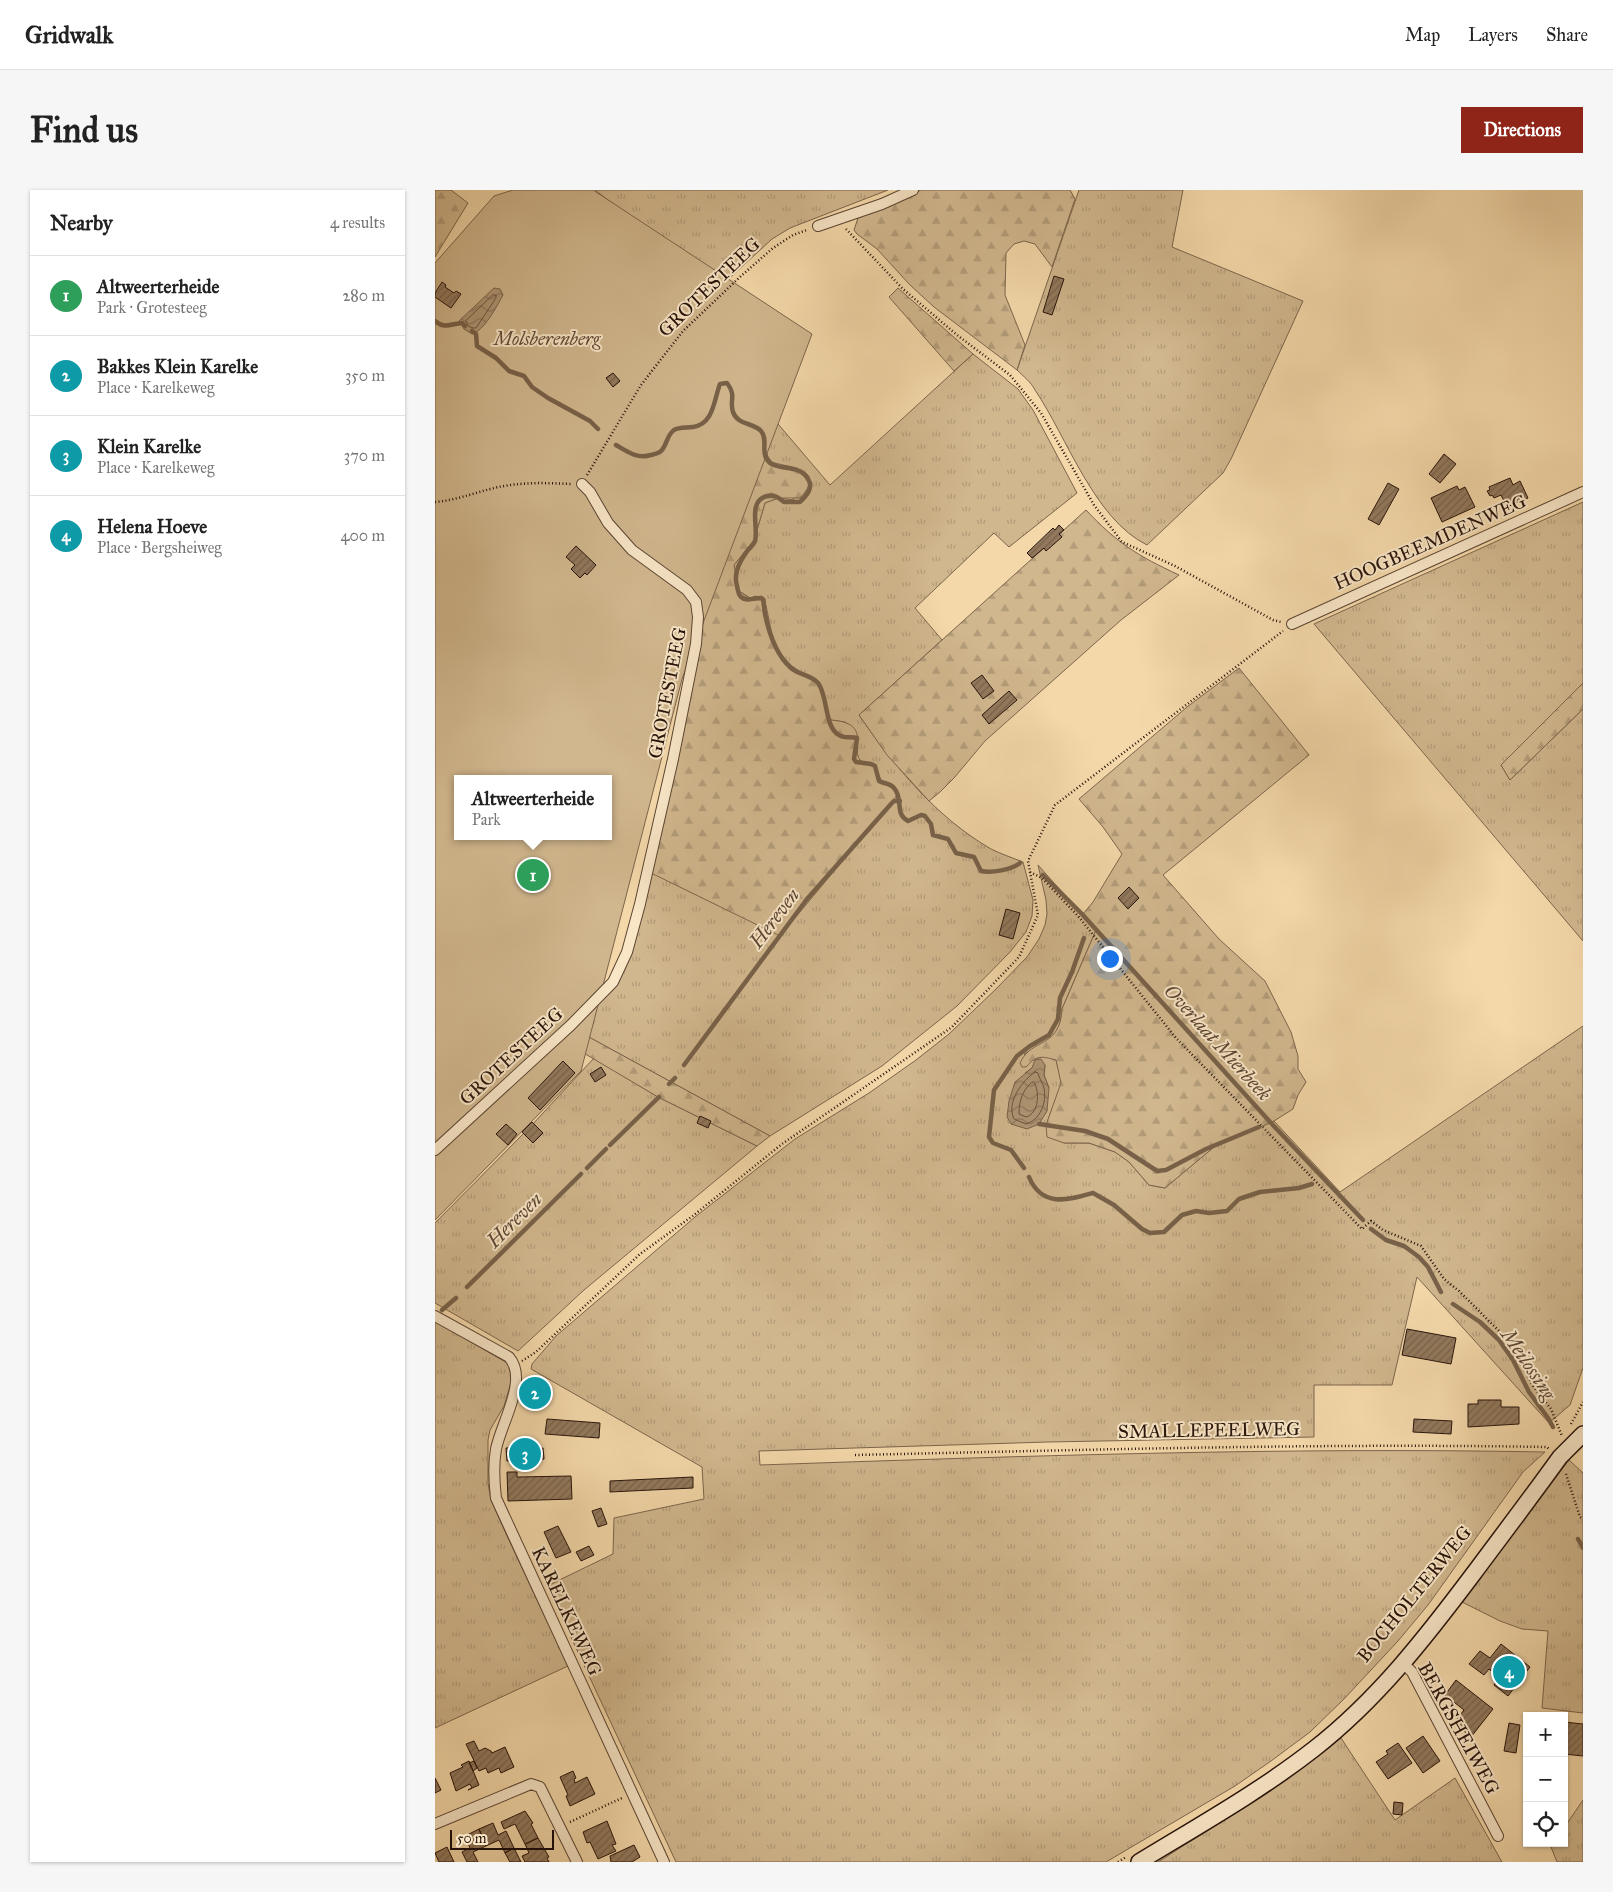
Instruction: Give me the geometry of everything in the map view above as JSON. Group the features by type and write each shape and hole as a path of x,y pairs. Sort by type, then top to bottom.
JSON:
{"street":[{"path":"818,226 882,204 913,190"},
{"name":"GROTESTEEG","path":"435,1150 571,1025 613,982 627,952 635,923 673,759 696,644 698,617 696,602 687,590 632,550 607,523 591,492 582,484"},
{"name":"HOOGBEEMDENWEG","path":"1292,624 1583,492"},
{"path":"435,1316 509,1358 515,1365"},
{"name":"KARELKEWEG","path":"515,1365 517,1377 515,1387 497,1446 493,1470 496,1498 664,1862"},
{"name":"BOCHOLTERWEG","path":"1132,1860 1260,1788 1315,1748 1362,1707 1404,1664 1560,1457 1583,1434"},
{"name":"BERGSHEIWEG","path":"1404,1664 1411,1672 1498,1836"},
{"path":"435,1824 531,1784 541,1787 577,1862"}],"path":[{"path":"837,219 903,289 957,335 1011,375 1041,414 1094,505 1122,542 1175,566 1273,620 1292,624"},
{"name":"GROTESTEEG","path":"582,484 641,385 683,331 773,248 793,235 818,226"},
{"path":"435,502 534,483 582,484"},
{"path":"515,1365 535,1352 640,1254 694,1215 782,1144 952,1027 1019,957 1038,915 1028,861 1055,805 1292,624"},
{"path":"1030,872 1042,878 1078,916 1176,1038 1362,1228 1371,1221 1383,1230 1421,1246 1444,1279 1459,1291 1513,1345 1533,1386 1551,1409 1562,1436"},
{"path":"1556,1442 1572,1423 1583,1402"},
{"name":"SMALLEPEELWEG","path":"855,1455 1436,1445 1547,1447 1560,1457"},
{"path":"1560,1457 1580,1517 1583,1519"},
{"path":"560,1826 632,1794"},
{"path":"1118,1862 1132,1860"}],"green space":[{"path":"435,190 451,190 468,203 435,257"},
{"name":"Molsberenberg","path":"513,190 593,190 812,334 682,679 581,1071 435,1220 435,263 494,196"},
{"path":"595,190 888,190 790,228 772,239 720,287"},
{"path":"921,190 1070,190 1075,199 1052,267 1035,244 1024,241 1014,244 1006,253 1005,295 1025,345 1017,370 934,307 910,285 877,249 854,230 858,218"},
{"path":"1079,190 1183,190 1172,247 1303,301 1223,473 1147,545 1128,533 1097,497 1047,409 1033,387 1017,370"},
{"path":"898,288 973,354 954,371 889,297"},
{"path":"973,354 1018,389 1033,410 1077,493 1009,547 994,533 915,608 942,640 859,715 902,772 952,822 991,849 1023,862 1033,900 1032,916 1026,932 1010,952 957,1006 882,1066 770,1136 576,1030 610,991 647,871 894,788 881,781 877,770 859,759 857,754 857,735 845,722 830,720 817,681 794,668 777,649 771,633 765,599 756,596 750,598 739,591 734,565 754,540 765,503 778,498 794,500 768,457 759,431 761,404 830,485"},
{"path":"759,431 771,462 797,468 808,475 810,481 800,498 778,498 765,503 754,540 734,565 739,591 750,598 762,596 776,646 782,656 797,670 819,683 825,696 830,720 846,723 854,728 857,735 859,758 863,763 874,765 881,780 894,788 898,794 780,936 647,871 707,604"},
{"path":"1583,502 1583,683 1501,765 1510,780 1583,709 1583,941 1314,624"},
{"path":"1086,510 1129,548 1179,575 1121,620 985,741 954,778 929,801 887,755 859,715"},
{"path":"1239,668 1309,755 1163,875 1219,939 1265,981 1291,1032 1298,1056 1298,1069 1306,1082 1298,1095 1293,1109 1274,1121 1214,1147 1165,1188 1149,1185 1129,1162 1115,1152 1089,1143 1064,1143 1047,1137 1046,1125 1061,1083 1056,1060 1036,1058 1026,1067 1022,1067 1020,1063 1031,1049 1051,1037 1056,1031 1062,1009 1096,930 1083,914 1093,902 1122,854 1103,827 1079,799 1187,707"},
{"path":"1583,683 1583,709 1510,780 1501,765"},
{"path":"1038,865 1096,930 1062,1009 1056,1033 1046,1042 1024,1054 1033,1060 1044,1056 1056,1060 1062,1083 1046,1125 1064,1143 1089,1143 1115,1152 1129,1162 1149,1185 1165,1188 1214,1147 1274,1121 1340,1192 1583,1026 1583,1368 1570,1405 1549,1423 1417,1277 1392,1385 1314,1385 1314,1437 1048,1442 759,1451 760,1465 1250,1452 1545,1452 1523,1472 1428,1605 1398,1641 1344,1699 1310,1732 1235,1786 1106,1862 676,1862 547,1586 613,1554 614,1518 704,1499 702,1467 531,1369 532,1364 556,1336 695,1217 795,1139 869,1093 949,1034 1027,957 1039,939 1045,925 1047,914 1046,900","holes":["1045,1065 1044,1075 1049,1088 1025,1073 1032,1068"]},
{"path":"576,1030 770,1136 757,1146 658,1097 565,1042"},
{"path":"594,1058 658,1097 757,1146 584,1290 518,1351 435,1303 435,1223 531,1126"},
{"path":"435,1321 509,1364 512,1379 504,1406 490,1430 488,1440 488,1483 491,1500 568,1666 435,1728"},
{"path":"1569,1460 1583,1473 1583,1713 1542,1708 1548,1631 1522,1629 1500,1621 1462,1602"},
{"path":"1341,1738 1395,1820 1455,1778 1502,1862 1158,1862 1297,1772"},
{"path":"1583,1800 1583,1862 1557,1862 1551,1847 1568,1847 1568,1822"}],"water":[{"path":"494,288 500,289 503,295 485,323 477,332 472,334 464,329 459,321"},
{"path":"1041,1059 1045,1065 1044,1075 1049,1088 1047,1111 1039,1124 1027,1129 1011,1124 1007,1117 1009,1101 1015,1082 1032,1068 1035,1060"}],"building":[{"path":"1054,276 1064,279 1052,315 1043,312"},
{"path":"442,282 446,285 445,287 454,293 456,291 461,294 451,308 435,297 435,293"},
{"path":"613,373 620,381 613,387 606,378"},
{"path":"1444,454 1456,464 1440,483 1429,474"},
{"path":"1510,478 1513,485 1520,481 1528,498 1507,507 1501,495 1494,498 1487,491 1490,490 1489,487"},
{"path":"1388,483 1399,489 1379,525 1368,519"},
{"path":"1457,486 1459,490 1465,487 1475,507 1442,522 1431,498"},
{"path":"1059,525 1064,530 1059,534 1062,537 1046,551 1044,548 1032,558 1027,553 1053,528 1055,530"},
{"path":"576,546 596,565 587,575 585,573 580,578 571,569 575,565 566,557"},
{"path":"982,675 994,691 983,699 971,683"},
{"path":"1009,691 1017,700 989,724 982,715"},
{"path":"1129,887 1139,898 1128,909 1118,898"},
{"path":"1006,909 1020,913 1013,939 999,935"},
{"path":"563,1061 575,1073 540,1110 528,1098"},
{"path":"601,1067 606,1075 595,1082 590,1074"},
{"path":"700,1116 711,1121 708,1128 697,1123"},
{"path":"532,1122 543,1133 533,1143 522,1132"},
{"path":"506,1124 517,1134 508,1145 496,1134"},
{"path":"1407,1329 1456,1338 1451,1364 1402,1355"},
{"path":"535,1386 539,1387 536,1398 530,1396"},
{"path":"1478,1400 1501,1400 1501,1407 1519,1407 1519,1424 1468,1427 1468,1404 1478,1404"},
{"path":"547,1419 600,1423 599,1438 545,1434"},
{"path":"1414,1419 1452,1421 1451,1434 1413,1432"},
{"path":"535,1447 535,1449 543,1448 544,1459 507,1461 506,1448"},
{"path":"507,1472 517,1472 517,1477 571,1476 572,1499 508,1501"},
{"path":"693,1477 693,1488 610,1492 610,1481"},
{"path":"601,1508 607,1524 598,1527 592,1511"},
{"path":"558,1526 571,1552 556,1558 544,1532"},
{"path":"589,1546 594,1555 581,1561 576,1552"},
{"path":"1501,1644 1530,1667 1508,1696 1494,1685 1499,1678 1489,1669 1484,1675 1469,1664 1480,1651 1490,1658"},
{"path":"1456,1680 1493,1709 1471,1737 1454,1723 1464,1710 1445,1695"},
{"path":"1568,1722 1583,1724 1583,1756 1568,1754"},
{"path":"1509,1723 1520,1725 1516,1753 1504,1751"},
{"path":"1423,1736 1440,1761 1423,1773 1406,1748"},
{"path":"474,1741 479,1751 485,1748 492,1753 505,1747 514,1767 501,1773 499,1768 488,1773 486,1768 479,1771 466,1744"},
{"path":"1398,1743 1412,1763 1388,1779 1376,1762 1388,1754 1386,1751"},
{"path":"469,1761 479,1785 468,1790 472,1788 470,1784 456,1791 450,1773 463,1767 461,1765"},
{"path":"474,1761 477,1768 473,1771 469,1763"},
{"path":"573,1771 576,1778 574,1779 575,1783 587,1777 595,1794 570,1806 566,1796 568,1795 560,1777"},
{"path":"435,1778 441,1790 435,1793"},
{"path":"1394,1802 1403,1803 1402,1815 1393,1814"},
{"path":"525,1811 533,1823 531,1824 538,1838 525,1844 515,1824 504,1829 501,1822"},
{"path":"607,1821 616,1844 612,1845 616,1851 598,1859 590,1842 587,1843 583,1832"},
{"path":"493,1823 498,1835 506,1831 514,1848 505,1853 499,1840 486,1846 479,1829"},
{"path":"479,1829 486,1846 473,1852 478,1862 467,1862 462,1852 470,1848 465,1836"},
{"path":"538,1838 549,1857 547,1858 549,1862 525,1862 522,1856 529,1853 525,1844"},
{"path":"634,1845 640,1857 632,1862 611,1862 610,1856"},
{"path":"447,1847 454,1862 439,1862 435,1853"},
{"path":"514,1848 521,1862 510,1862 505,1853"}],"waterway":[{"name":"Meilossing","path":"435,321 441,325 462,323 465,326"},
{"name":"Meilossing","path":"472,331 476,334 477,346 496,358 509,371 524,376 532,387 590,421 598,429"},
{"name":"Meilossing","path":"616,445 641,456 659,453 674,430 700,425 705,421 712,410 720,384 727,383 732,391 732,408 735,416 738,420 761,431 764,439 765,455 770,463 779,467 800,471 810,482 809,492 800,502 784,502 776,497 767,496 757,503 755,509 755,541 742,558 736,576 740,596 744,599 763,599 769,629 781,657 791,668 818,683 821,688 828,718 834,731 843,737 857,738 854,759 856,762 875,766 879,781 894,788 897,792 901,814 904,818 908,821 921,815 925,816 931,824 933,835 948,839 956,853 974,857 981,871 1001,870 1020,863"},
{"name":"Hereven","path":"684,1065 807,899 891,804 894,801 900,801"},
{"name":"Overlaat Mierbeek","path":"1043,875 1082,914 1271,1123 1363,1220"},
{"name":"Meilossing","path":"1024,1168 1011,1150 993,1143 989,1137 994,1090 1017,1056 1049,1035 1058,1019 1060,998 1084,938"},
{"name":"Hereven","path":"669,1084 675,1078"},
{"name":"Hereven","path":"610,1145 659,1097"},
{"path":"1039,1124 1085,1131 1108,1139 1157,1171 1166,1170 1206,1149 1259,1127"},
{"name":"Hereven","path":"587,1168 606,1149"},
{"name":"Hereven","path":"467,1287 581,1174"},
{"name":"Meilossing","path":"1029,1177 1034,1187 1048,1198 1065,1199 1093,1193 1114,1205 1142,1229 1150,1233 1164,1232 1182,1215 1196,1211 1209,1213 1227,1211 1239,1199 1260,1192 1299,1188 1312,1184"},
{"name":"Meilossing","path":"1371,1229 1386,1240 1404,1246 1419,1257 1428,1267 1441,1292"},
{"name":"Hereven","path":"442,1310 456,1298"},
{"name":"Meilossing","path":"1453,1304 1480,1322 1499,1340 1513,1360 1529,1392 1553,1427"},
{"name":"Meilossing","path":"1578,1539 1583,1548"}],"place":[{"name":"Altweerterheide","path":"533,875"},
{"name":"Bakkes Klein Karelke","path":"535,1393"},
{"name":"Klein Karelke","path":"525,1454"},
{"name":"Helena Hoeve","path":"1509,1672"}]}
